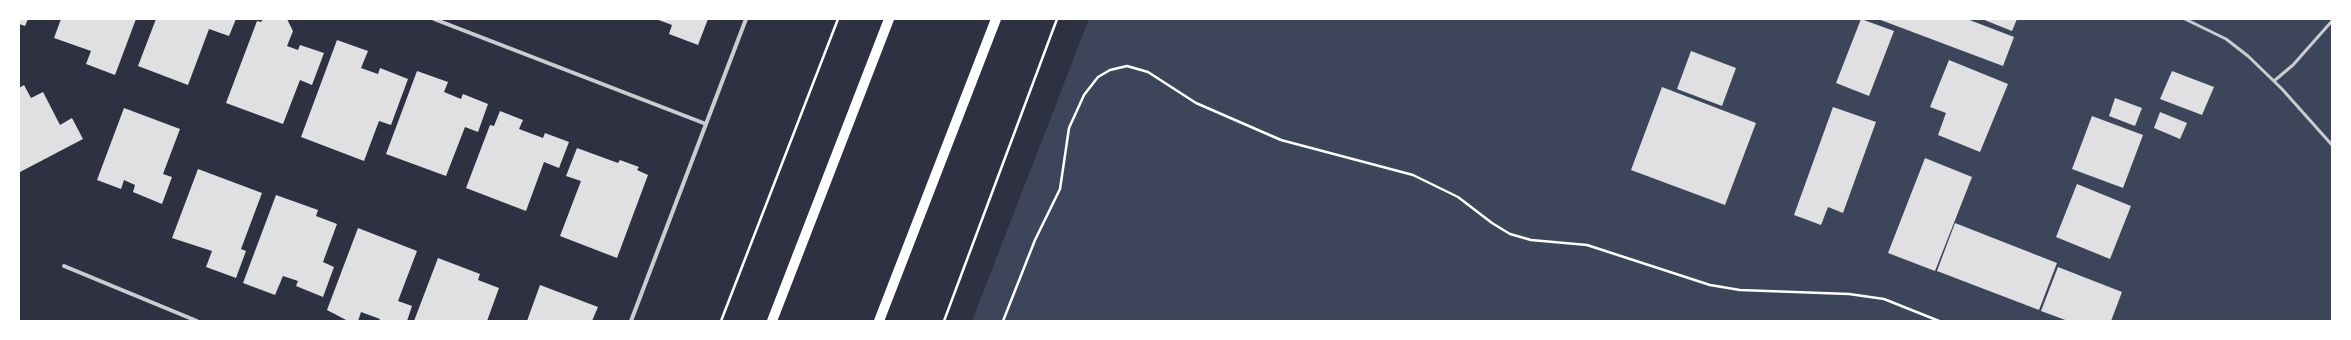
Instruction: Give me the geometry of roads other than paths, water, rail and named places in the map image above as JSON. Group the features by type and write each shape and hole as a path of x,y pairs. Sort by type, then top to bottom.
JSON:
{"main road":[{"path":"772,321 889,19"},
{"path":"879,321 996,19"}],"street":[{"path":"434,19 706,124"},
{"path":"631,321 746,19"},
{"path":"64,266 197,321"}],"lane":[{"path":"2185,19 2226,39 2274,81 2332,145"},
{"path":"2274,81 2293,65 2332,21"}]}
